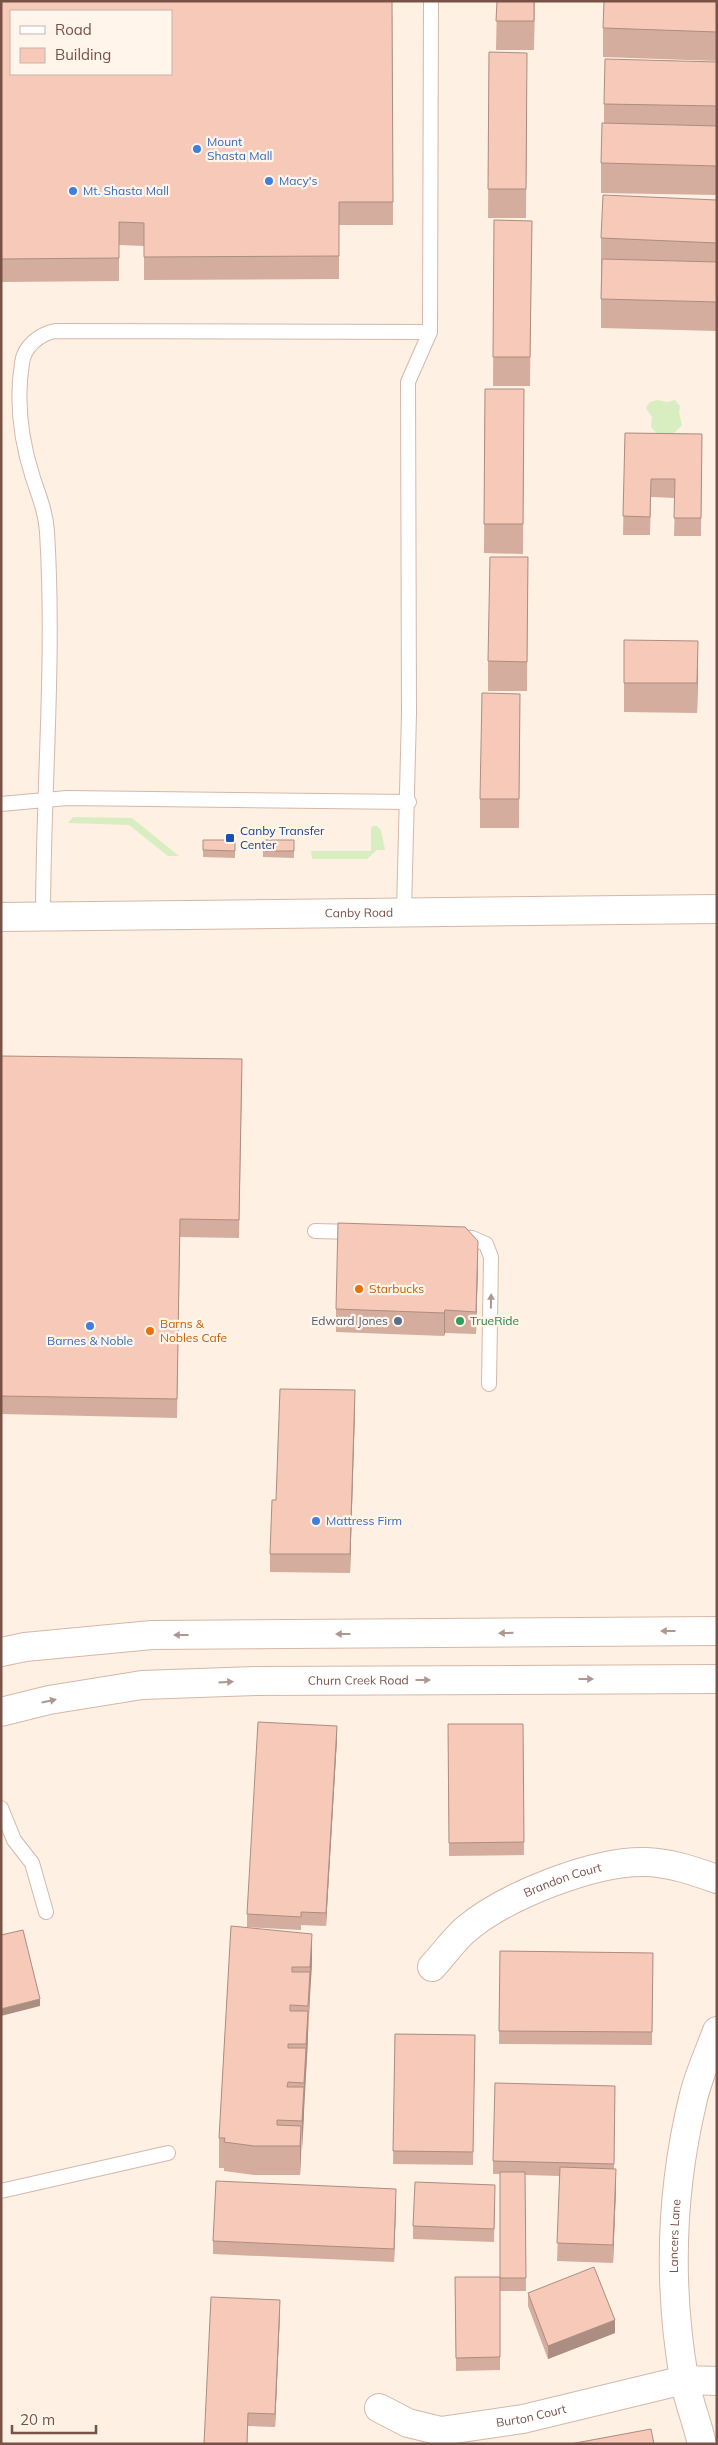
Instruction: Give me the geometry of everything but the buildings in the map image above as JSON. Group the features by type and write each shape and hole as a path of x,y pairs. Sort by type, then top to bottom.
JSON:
{"street":[{"name":"Canby Road","path":"1,917 717,909"},
{"path":"1,1652 25,1647 152,1635 717,1631"},
{"name":"Churn Creek Road","path":"1,1712 49,1700 142,1686 255,1680 717,1679"},
{"name":"Brandon Court","path":"432,1967 464,1931 473,1924 510,1902 579,1872 604,1866 645,1862 686,1868 717,1879"},
{"name":"Lancers Lane","path":"702,2444 684,2380 676,2317 676,2202 682,2151 693,2096 717,2030"},
{"name":"Burton Court","path":"379,2408 408,2423 441,2431 523,2420 684,2380 717,2381"}],"lane":[{"path":"404,911 409,802 408,382 430,332 430,1"},
{"path":"43,918 44,799 48,692 48,552 47,519 32,477 21,431 22,361 27,349 44,333 55,331 430,332"},
{"path":"1,804 67,798 409,802"},
{"path":"316,1231 364,1233"},
{"path":"443,1236 472,1238 486,1244 492,1257 489,1384"},
{"path":"1,1808 14,1840 32,1863 46,1912"},
{"path":"1,2190 168,2153"}],"green space":[{"path":"658,400 667,402 675,400 680,406 679,413 682,425 672,435 658,435 651,427 652,417 646,408 650,402"},
{"path":"73,817 132,818 179,856 168,856 129,825 68,823"},
{"path":"377,826 381,830 385,850 377,850 367,859 312,859 311,851 371,851 371,828"}],"place":[{"name":"Mount Shasta Mall","path":"197,149"},
{"name":"Macy's","path":"269,181"},
{"name":"Mt. Shasta Mall","path":"73,191"},
{"name":"Canby Transfer Center","path":"230,838"},
{"name":"Starbucks","path":"359,1289"},
{"name":"Edward Jones","path":"398,1321"},
{"name":"TrueRide","path":"460,1321"},
{"name":"Barnes & Noble","path":"90,1326"},
{"name":"Barns & Nobles Cafe","path":"150,1331"},
{"name":"Mattress Firm","path":"316,1521"}]}
